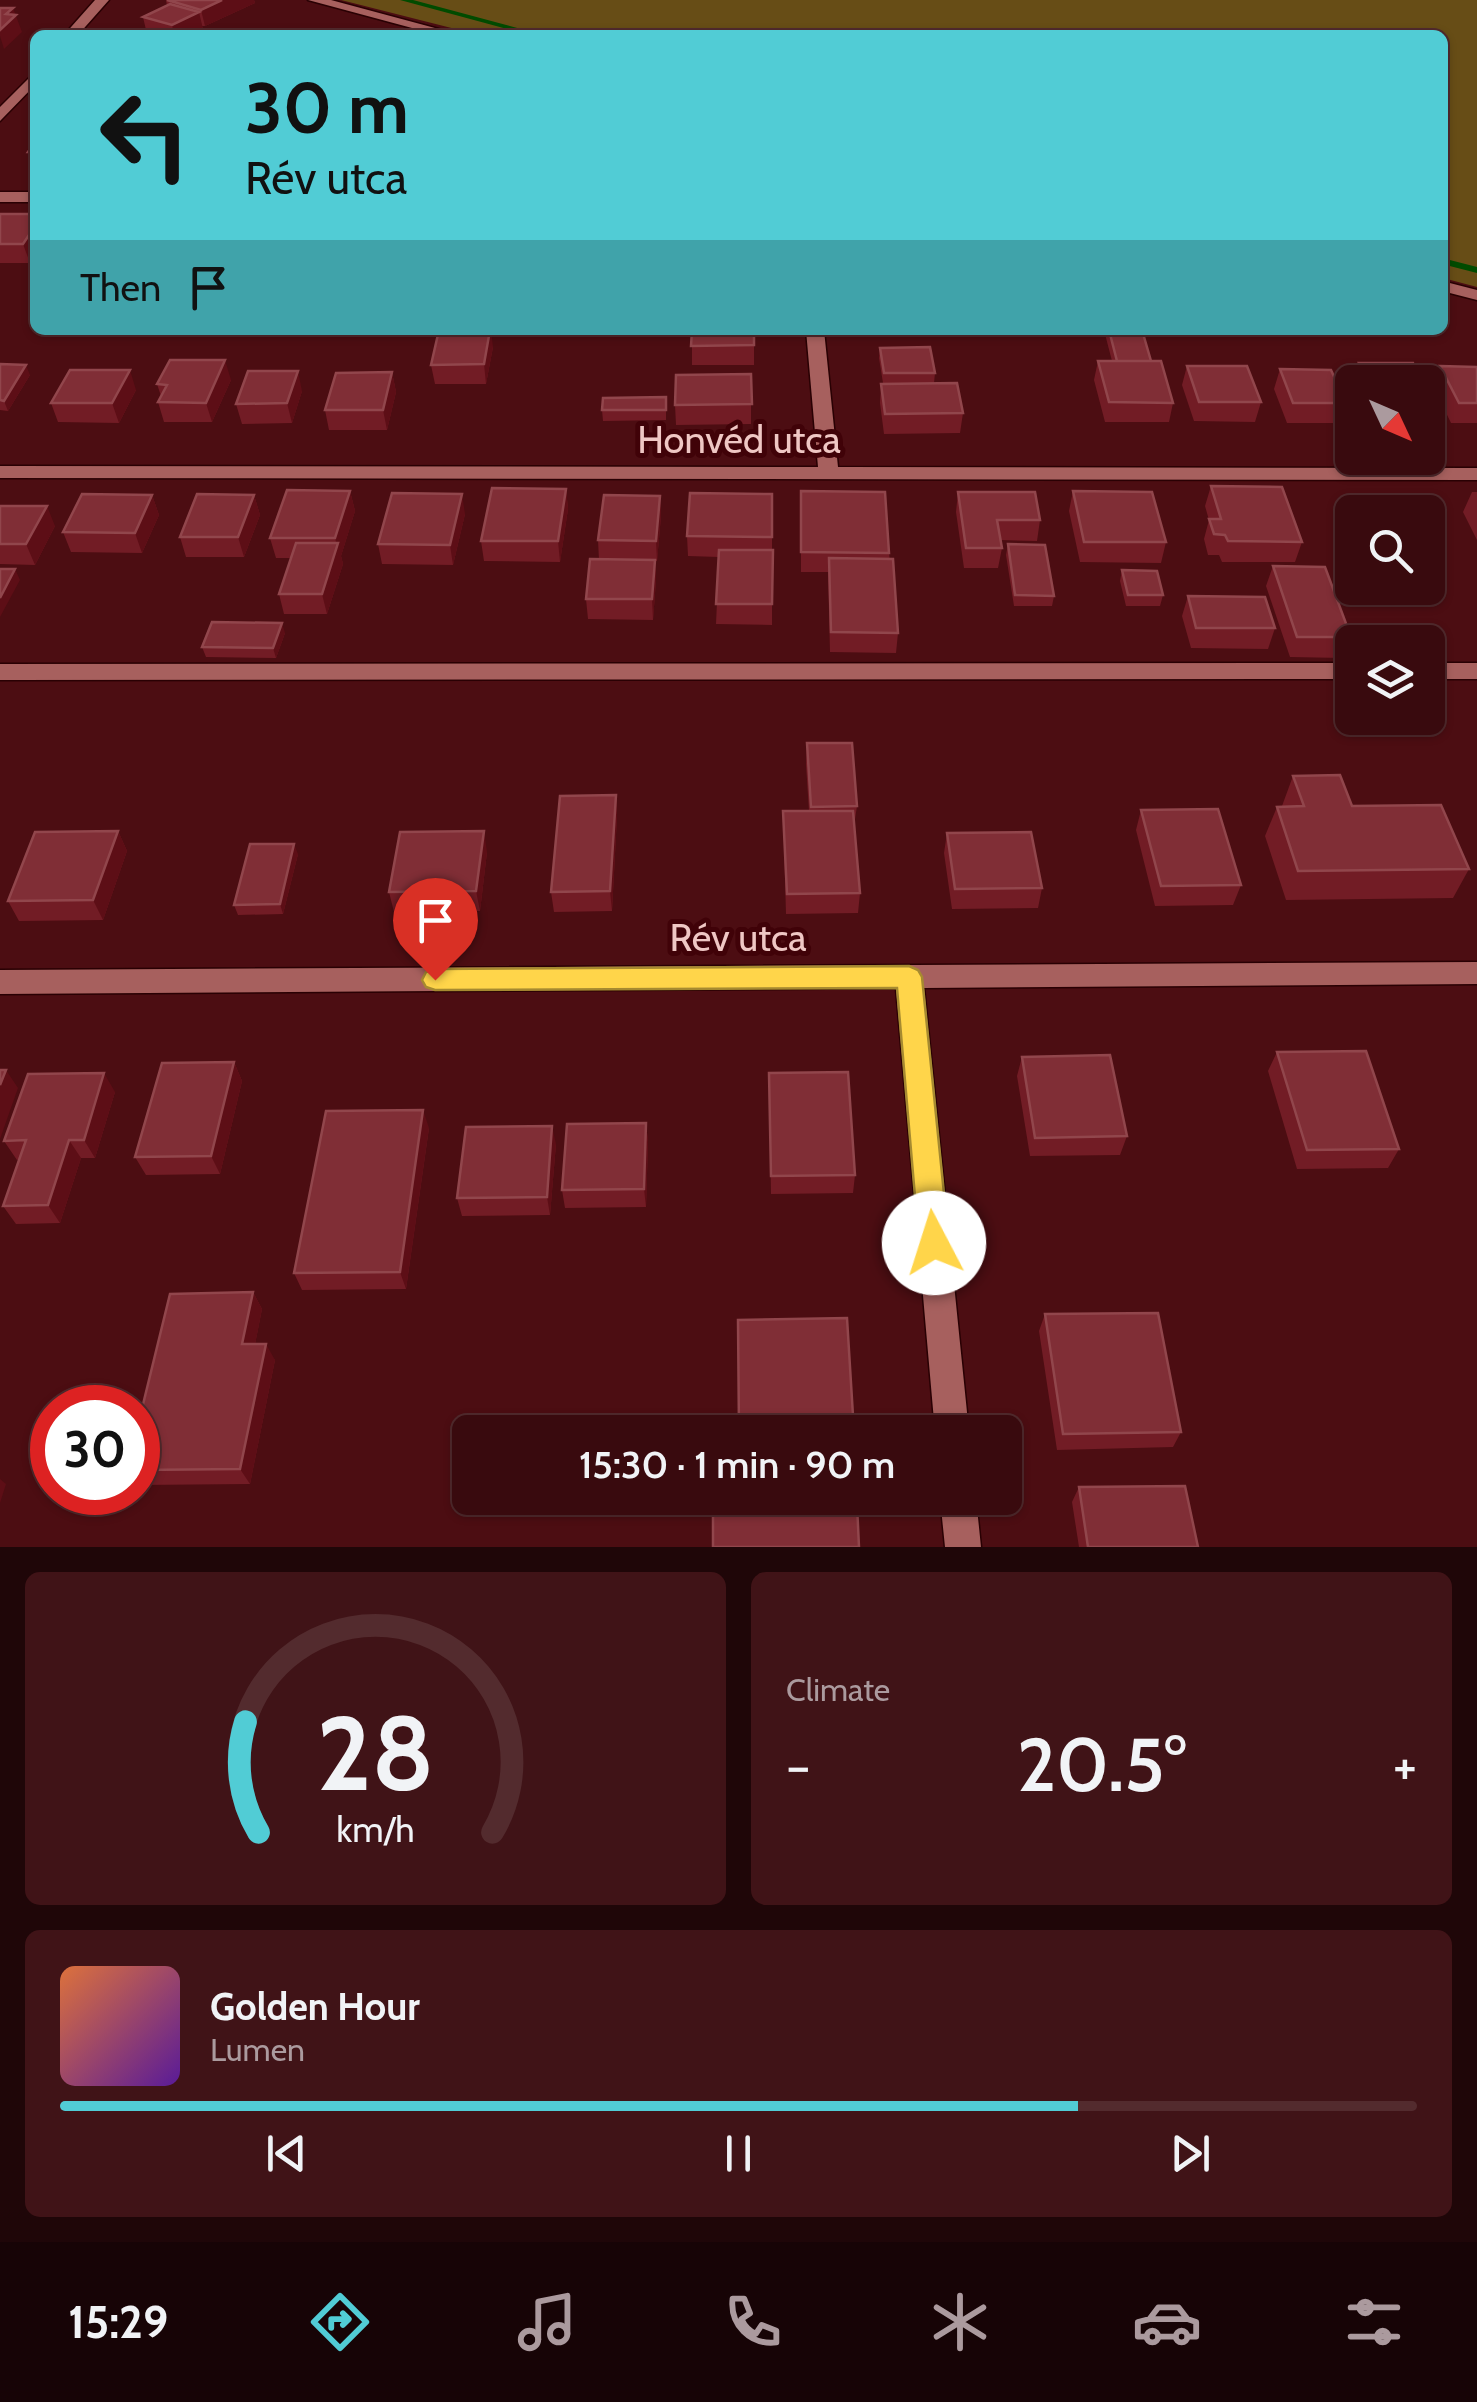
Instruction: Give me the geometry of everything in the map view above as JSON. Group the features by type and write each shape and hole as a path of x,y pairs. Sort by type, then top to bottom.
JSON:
{"street":[{"path":"76,30 102,0"},
{"path":"315,0 434,30"},
{"path":"0,116 30,82"},
{"path":"0,197 30,197"},
{"path":"1448,287 1477,294"},
{"path":"815,335 829,475"},
{"name":"Honvéd utca","path":"0,472 1477,474"},
{"path":"1445,671 1477,670"},
{"path":"0,672 1335,672"},
{"name":"Rév utca","path":"0,982 1477,974"},
{"path":"909,977 950,1415"},
{"path":"960,1515 963,1547"}],"shaded area":[{"path":"341,0 1477,0 1477,287 1448,279 1448,30 459,30"}],"building":[{"path":"167,0 222,0 201,10"},
{"path":"170,4 199,12 172,25 143,17"},
{"path":"0,8 13,8 6,14 16,15 0,30"},
{"path":"0,214 30,214 30,234 23,244 0,244"},
{"path":"438,335 489,335 484,364 431,365"},
{"path":"692,335 754,335 754,345 691,346"},
{"path":"1110,335 1143,335 1151,361 1117,361"},
{"path":"930,347 935,373 884,373 880,348"},
{"path":"170,360 225,360 206,403 158,402 167,385 157,384"},
{"path":"1098,361 1161,361 1173,403 1109,402"},
{"path":"1359,363 1414,365 1360,365"},
{"path":"0,364 26,365 4,401 0,400"},
{"path":"1187,366 1247,366 1261,402 1199,402"},
{"path":"1445,366 1477,367 1477,403 1459,403 1445,376"},
{"path":"1280,369 1331,370 1335,403 1293,403"},
{"path":"70,370 130,370 112,403 51,403"},
{"path":"248,371 298,371 287,403 236,404"},
{"path":"392,372 383,410 325,410 336,373"},
{"path":"751,374 752,404 675,405 676,375"},
{"path":"957,383 963,413 885,414 881,384"},
{"path":"666,397 666,410 602,410 603,398"},
{"path":"1211,486 1282,487 1302,542 1228,541 1225,535 1214,534 1209,519 1221,519"},
{"path":"492,488 566,489 558,541 481,541"},
{"path":"287,490 350,491 335,538 270,538"},
{"path":"801,491 885,492 889,553 801,552"},
{"path":"1073,491 1152,492 1166,542 1084,542"},
{"path":"958,492 1035,492 1040,520 997,520 1002,548 966,548"},
{"path":"392,493 462,494 450,545 378,544"},
{"path":"690,493 772,494 772,537 687,536"},
{"path":"82,494 152,495 135,533 63,532"},
{"path":"197,494 254,495 238,537 180,537"},
{"path":"604,495 660,496 656,541 598,540"},
{"path":"0,506 47,506 26,544 0,544"},
{"path":"296,543 338,543 322,594 279,594"},
{"path":"1008,544 1045,545 1054,596 1015,595"},
{"path":"719,550 773,550 772,604 716,604"},
{"path":"829,558 893,559 898,633 831,632"},
{"path":"590,559 655,560 652,599 586,599"},
{"path":"1273,566 1325,567 1335,605 1339,605 1347,625 1335,625 1335,637 1297,637"},
{"path":"0,569 15,569 0,598"},
{"path":"1122,570 1157,571 1163,595 1128,595"},
{"path":"1188,596 1265,597 1275,628 1196,628"},
{"path":"212,622 282,623 273,648 202,647"},
{"path":"807,743 852,743 857,806 811,807"},
{"path":"1340,775 1352,806 1441,805 1469,869 1298,871 1277,807 1304,806 1293,776"},
{"path":"616,795 610,891 551,892 560,796"},
{"path":"1218,809 1241,885 1161,886 1141,810"},
{"path":"783,811 853,811 860,893 787,894"},
{"path":"118,831 93,900 8,901 35,832"},
{"path":"484,831 476,891 389,892 400,832"},
{"path":"1031,832 1042,888 955,889 947,833"},
{"path":"250,844 294,844 280,904 234,905"},
{"path":"1366,1051 1399,1149 1307,1150 1277,1052"},
{"path":"1110,1055 1127,1136 1035,1138 1022,1057"},
{"path":"234,1062 211,1156 135,1157 162,1063"},
{"path":"848,1072 855,1175 771,1176 769,1073"},
{"path":"104,1073 84,1140 69,1140 48,1205 3,1206 26,1140 4,1141 28,1074"},
{"path":"423,1110 400,1272 294,1273 326,1111"},
{"path":"646,1123 644,1189 562,1190 567,1124"},
{"path":"552,1126 547,1197 457,1198 466,1127"},
{"path":"253,1292 242,1344 266,1344 240,1469 160,1470 160,1385 148,1385 170,1294"},
{"path":"1158,1313 1181,1432 1063,1434 1045,1314"},
{"path":"847,1318 853,1415 739,1415 738,1320"},
{"path":"1185,1486 1198,1547 1088,1547 1079,1487"},
{"path":"713,1515 858,1515 859,1547 713,1547"}],"waterway":[{"path":"404,0 520,30"},
{"path":"1448,263 1477,270"}],"route":[{"path":"435,980 909,977 934,1243"}]}
